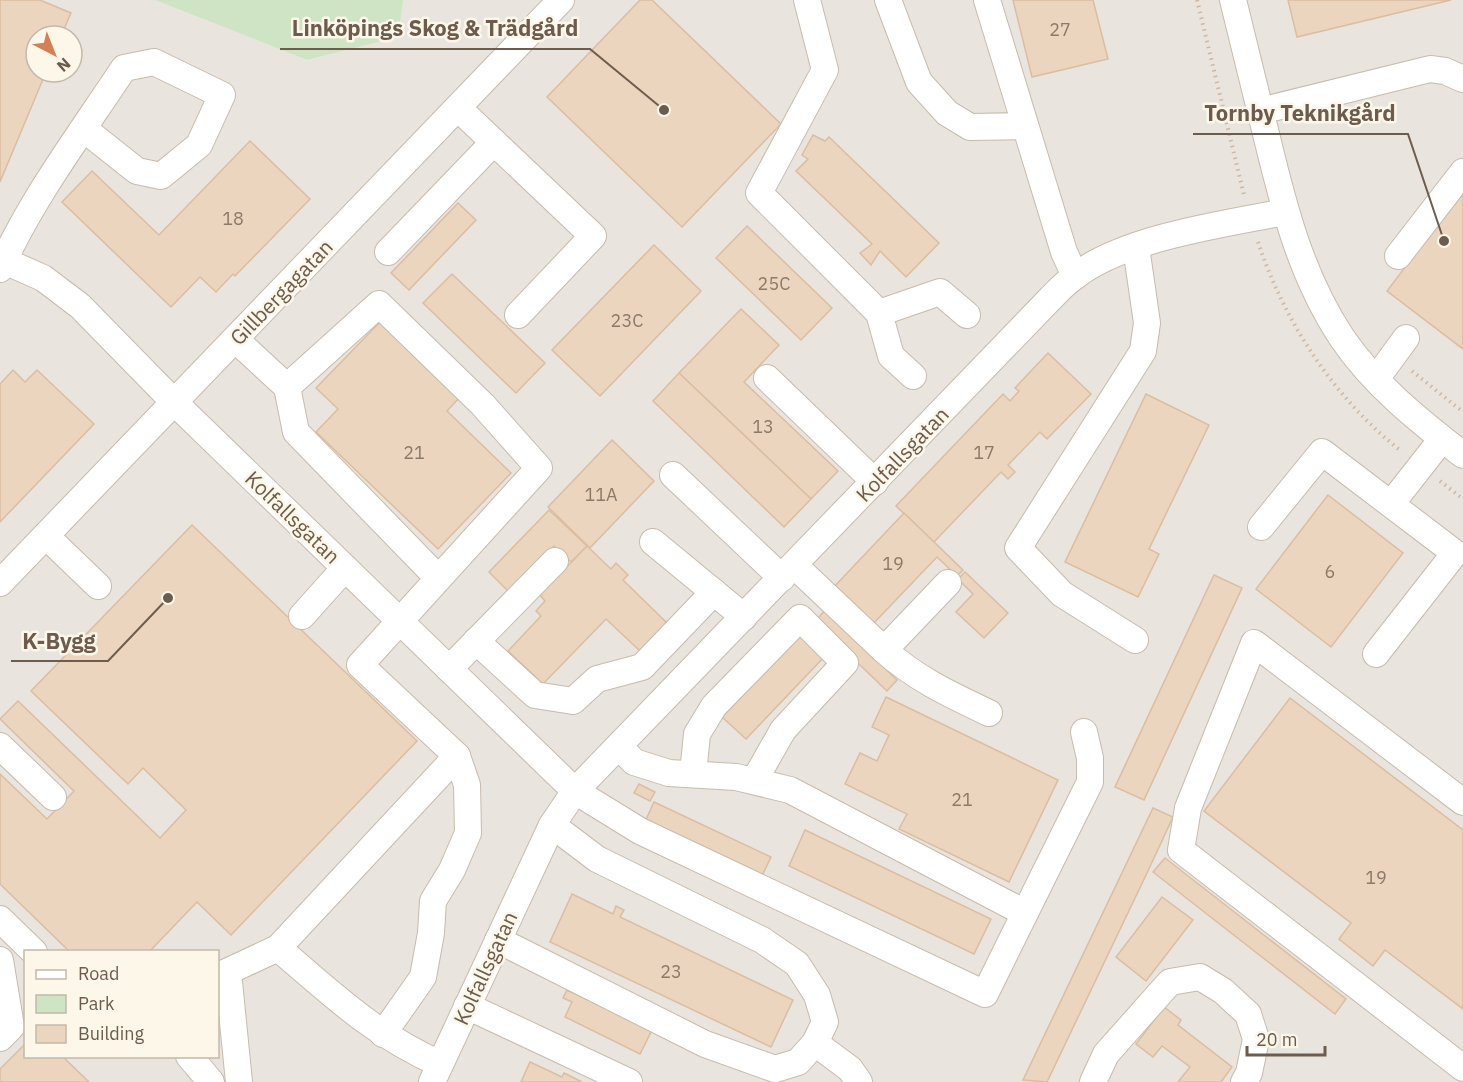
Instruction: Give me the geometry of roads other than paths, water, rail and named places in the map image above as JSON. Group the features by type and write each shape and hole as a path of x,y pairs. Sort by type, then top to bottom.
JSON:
{"street":[{"name":"Gillbergagatan","path":"0,583 561,0"},
{"path":"807,0 825,70 759,193 879,313 891,356 913,376"},
{"path":"888,0 919,82 947,113 970,127 1025,126"},
{"path":"987,0 1064,252 1075,276"},
{"path":"1233,0 1285,212 1296,248 1318,297 1342,338 1376,379 1401,405 1463,455"},
{"path":"1,263 25,218 124,68 154,62 222,95 199,145 161,176 137,171 84,129"},
{"path":"1260,111 1430,69 1445,71 1463,79"},
{"path":"458,108 593,236 518,315"},
{"path":"388,252 494,142"},
{"path":"1398,256 1463,172"},
{"name":"Kolfallsgatan","path":"436,1073 552,825 575,791 1075,276 1098,262 1136,247 1285,212"},
{"path":"1135,640 1062,594 1018,548 1143,351 1147,323 1136,247"},
{"name":"Kolfallsgatan","path":"1,263 43,278 80,306 175,403 575,791"},
{"path":"879,313 940,291 967,315"},
{"path":"287,387 379,304 483,405 539,468 360,665 457,756 467,785 468,833 452,870 433,901 431,933 423,977 383,1034"},
{"path":"236,340 287,387 296,432 438,578"},
{"path":"1376,379 1400,346"},
{"path":"767,378 875,482"},
{"path":"1391,504 1442,439"},
{"path":"1261,527 1322,452 1455,553 1376,654"},
{"path":"673,475 905,669 929,685 989,713"},
{"path":"46,536 98,586"},
{"path":"653,542 744,617"},
{"path":"449,669 555,561"},
{"path":"302,616 345,568"},
{"path":"884,650 948,583"},
{"path":"476,641 535,695 573,701 597,679 642,667 714,592"},
{"path":"693,774 697,734 714,706 800,618 845,663 783,730 754,781"},
{"path":"1463,802 1254,643 1188,808 1181,850 1463,1068"},
{"path":"575,791 640,831 985,994 1090,782 1090,758 1084,732"},
{"path":"0,746 53,797"},
{"path":"619,746 634,762 669,773 736,777 790,790 1025,913"},
{"path":"239,1082 223,974 278,948 457,756"},
{"path":"498,940 705,1044 775,1069 798,1062 815,1043 825,1022 817,995 797,964 762,940 597,859 552,825"},
{"path":"0,919 33,950"},
{"path":"278,948 347,1009 436,1073"},
{"path":"0,960 11,1027 0,1038"},
{"path":"1093,1082 1106,1054 1170,982 1200,977 1223,991 1248,1014 1256,1039 1249,1073 1244,1082"},
{"path":"467,1006 629,1082"},
{"path":"815,1043 850,1069 859,1082"},
{"path":"191,1058 211,1082"}],"place":[{"name":"Linköpings Skog & Trädgård","path":"664,110"},
{"name":"Tornby Teknikgård","path":"1444,241"},
{"name":"K-Bygg","path":"168,598"}]}
